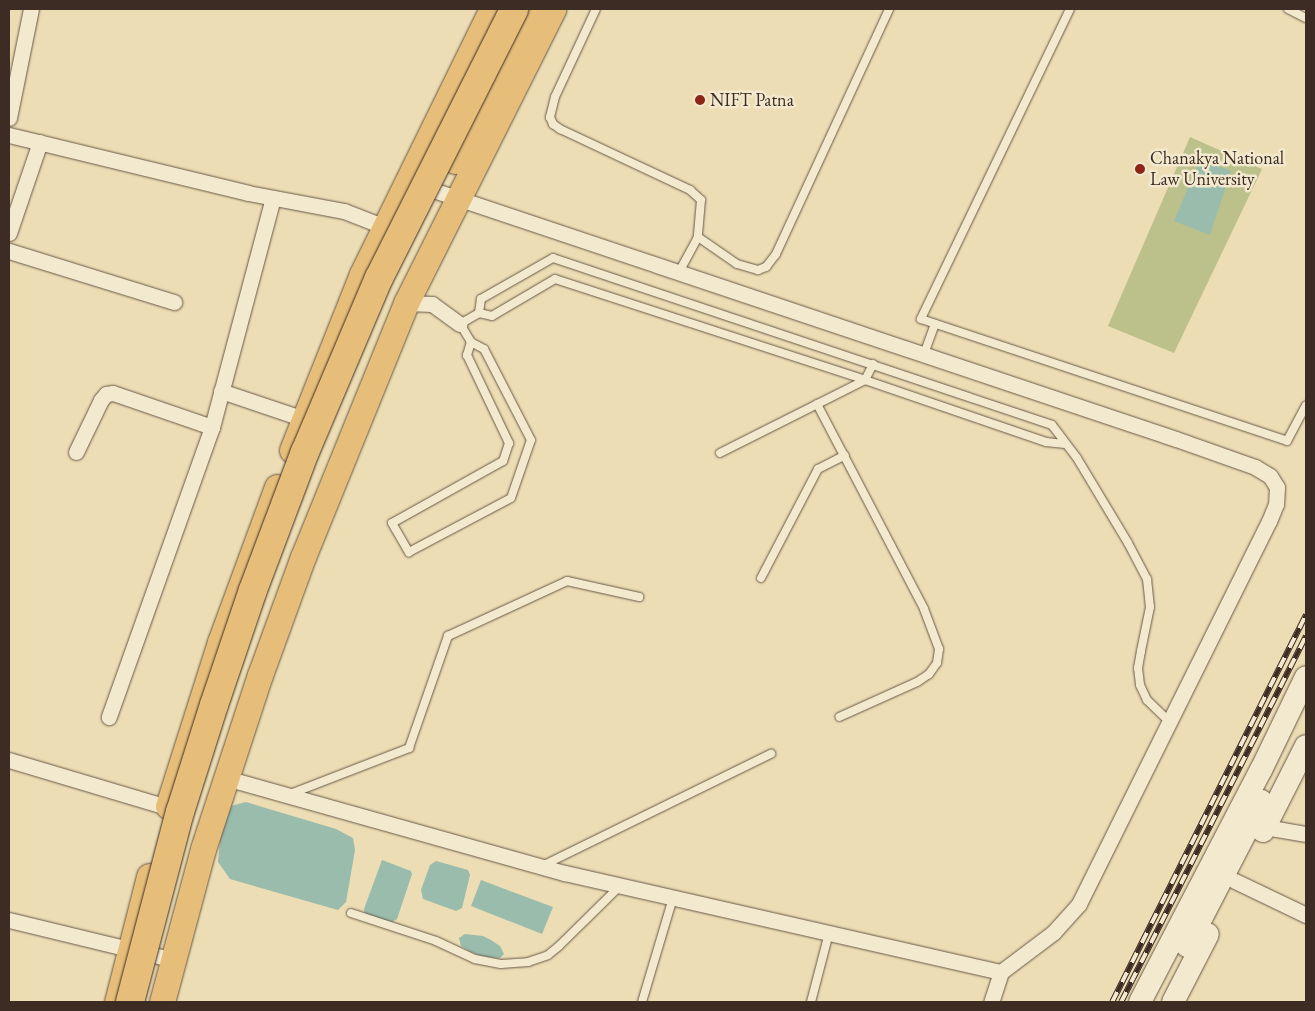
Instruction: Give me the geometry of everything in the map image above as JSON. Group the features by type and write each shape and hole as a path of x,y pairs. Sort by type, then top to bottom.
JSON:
{"highway":[{"path":"130,1002 180,812 211,714 253,590 305,452 378,278 514,9"},
{"path":"149,1002 202,800 285,555 370,339 400,271 532,9"}],"main road":[{"path":"117,1002 167,807 220,642 257,539 362,274 492,9"},
{"path":"162,1002 203,848 303,557 406,303 554,9"}],"street":[{"path":"9,118 31,9"},
{"path":"9,135 273,198 344,211 385,227"},
{"path":"9,232 40,142"},
{"path":"408,181 458,200 924,354 1255,467 1270,476 1277,488 1276,504 1269,521 1168,721 1079,904 1054,932 1001,972 991,1002"},
{"path":"109,717 212,427 273,198"},
{"path":"9,251 174,302"},
{"path":"406,303 432,304 460,324"},
{"path":"221,391 304,419"},
{"path":"76,452 101,400 106,394 113,393 212,427"},
{"path":"1140,1002 1261,770 1306,677"},
{"path":"1157,1002 1306,713"},
{"path":"1173,1002 1235,881 1265,827 1300,771 1306,746"},
{"path":"9,760 167,807"},
{"path":"226,778 540,867 1001,972"},
{"path":"1265,827 1306,834"},
{"path":"1235,881 1306,915"},
{"path":"9,920 174,960"}],"lane":[{"path":"596,9 555,97 550,117 553,124 560,129 690,190 701,200 698,237 678,274"},
{"path":"698,237 736,264 758,270 766,267 776,254 889,9"},
{"path":"1070,9 921,319 1287,441 1306,406"},
{"path":"1288,9 1306,18"},
{"path":"479,313 481,299 553,258 1052,425 1128,543 1147,579 1150,607 1140,651 1140,685 1147,700 1168,721"},
{"path":"471,342 468,355 509,443 502,462 392,522 409,552 511,498 531,440 484,349 471,342 460,324 479,313 492,316 555,279 865,380 1046,442 1065,444"},
{"path":"924,354 935,324"},
{"path":"720,453 865,380 873,364"},
{"path":"817,404 924,609 939,648 936,663 929,674 917,682 839,717"},
{"path":"761,578 818,469 845,455"},
{"path":"287,796 409,748 448,636 567,581 639,597"},
{"path":"540,867 771,754"},
{"path":"351,913 436,941 475,959 502,964 528,962 548,955 559,946 620,886"},
{"path":"642,1002 673,898"},
{"path":"811,1002 829,933"}],"green space":[{"path":"1190,137 1262,169 1174,353 1108,326"}],"shaded area":[{"path":"1200,159 1231,171 1210,235 1174,221"},
{"path":"246,802 336,829 353,838 355,850 346,902 338,910 230,879 218,862 222,819 231,806"},
{"path":"382,860 411,871 412,874 397,919 389,924 365,916 364,909"},
{"path":"436,861 468,870 470,875 462,908 456,911 423,899 421,890 430,865"},
{"path":"481,880 553,907 542,934 471,906"},
{"path":"465,934 483,936 491,940 500,946 504,954 500,958 483,957 471,952 461,946 459,938"}],"railway":[{"path":"1112,1002 1306,615"},
{"path":"1121,1002 1306,636"}],"place":[{"name":"NIFT Patna","path":"700,100"},
{"name":"Chanakya National Law University","path":"1140,169"}]}
